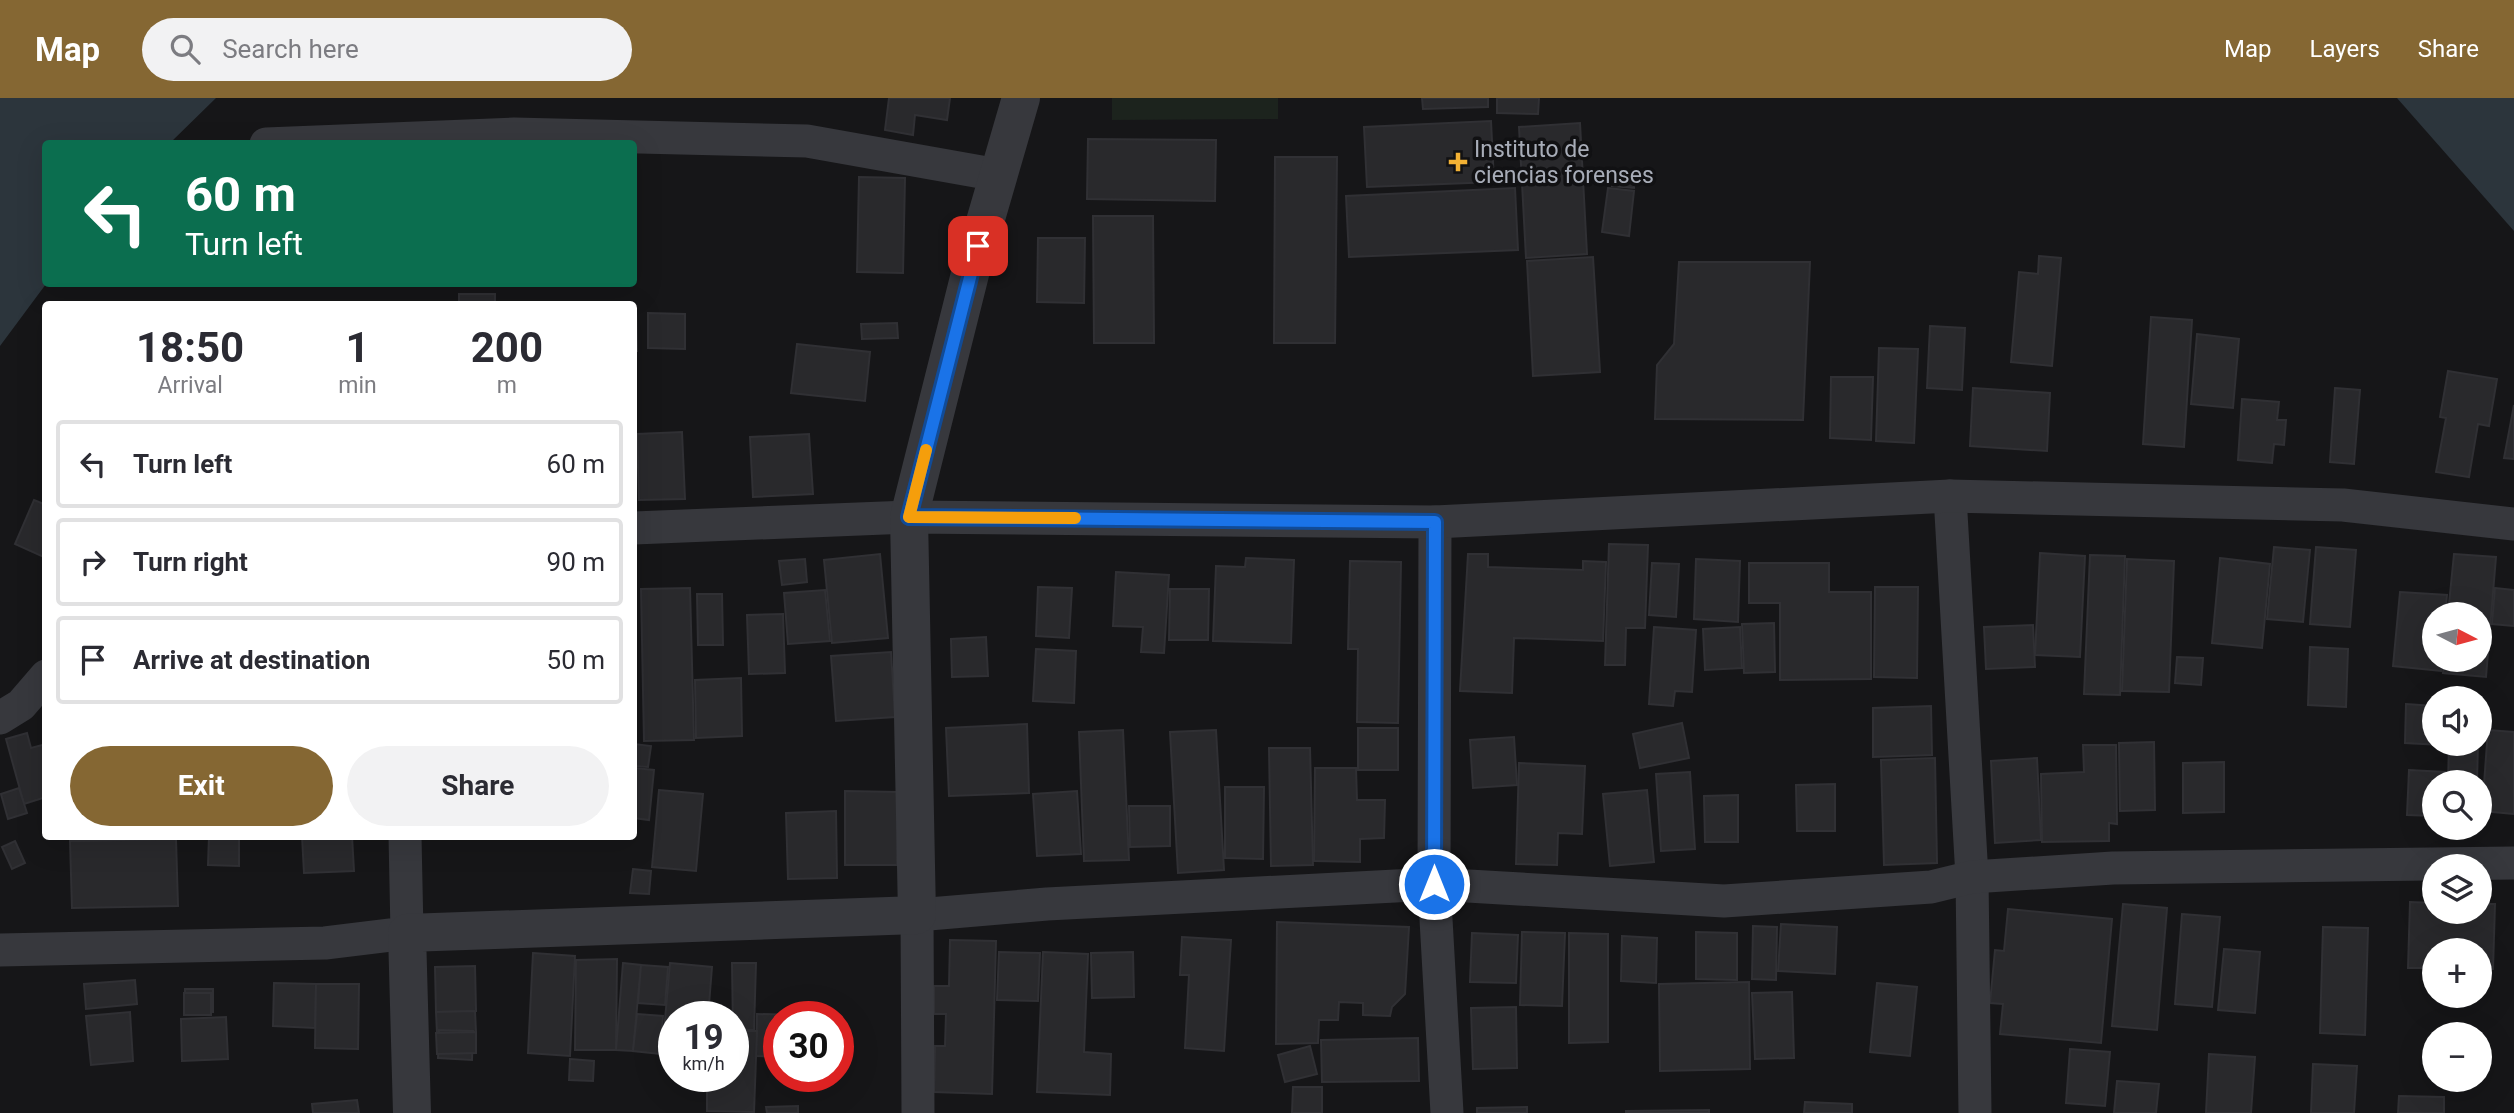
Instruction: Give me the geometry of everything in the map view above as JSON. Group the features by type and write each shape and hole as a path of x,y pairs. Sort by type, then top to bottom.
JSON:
{"street":[{"path":"918,1113 909,517 971,270 1021,98"},
{"path":"365,140 514,134 807,141 998,175"},
{"path":"637,528 909,517 1435,522 1950,496 2343,505 2514,524"},
{"path":"1950,496 1972,877 1975,1113"},
{"path":"1435,522 1434,884 1447,1113"},
{"path":"0,718 21,705 42,681"},
{"path":"405,840 412,1113"},
{"path":"0,950 325,943 407,933 917,915 1061,903 1434,884 1724,901 1931,887 1972,877 2113,868 2514,863"}],"shaded area":[{"path":"0,98 216,98 173,140 42,140 44,287 0,346"},
{"path":"1112,98 1278,98 1278,119 1112,120"},
{"path":"2397,98 2514,98 2514,231"}],"building":[{"path":"889,98 950,98 947,120 915,115 913,135 885,130"},
{"path":"1422,98 1488,98 1488,107 1423,109"},
{"path":"1497,98 1539,98 1538,114 1497,113"},
{"path":"1491,121 1494,182 1367,187 1364,127"},
{"path":"1580,123 1587,254 1526,258 1519,127"},
{"path":"1088,139 1216,140 1215,201 1087,199"},
{"path":"1275,157 1337,157 1335,343 1274,343"},
{"path":"1613,174 1635,177 1634,188 1612,186"},
{"path":"859,177 905,178 903,273 857,272"},
{"path":"1515,188 1518,250 1349,257 1346,196"},
{"path":"1608,188 1634,191 1629,236 1602,232"},
{"path":"1093,216 1153,216 1154,343 1094,343"},
{"path":"1038,238 1085,238 1084,303 1037,302"},
{"path":"2039,256 2061,258 2052,366 2011,362 2019,272 2038,274"},
{"path":"1593,257 1600,372 1533,376 1527,261"},
{"path":"1679,262 1810,262 1803,420 1655,419 1657,365 1674,344"},
{"path":"459,294 495,294 495,301 459,301"},
{"path":"648,313 685,314 685,349 648,348"},
{"path":"2151,317 2192,320 2184,447 2143,444"},
{"path":"897,323 898,338 862,339 861,324"},
{"path":"1930,326 1965,328 1962,390 1927,388"},
{"path":"2197,334 2239,339 2233,408 2191,404"},
{"path":"797,344 870,352 865,401 791,393"},
{"path":"1879,348 1918,349 1914,443 1876,441"},
{"path":"2448,371 2497,379 2489,426 2478,424 2469,477 2436,472 2446,418 2440,417"},
{"path":"1831,377 1873,377 1871,440 1830,438"},
{"path":"1973,388 2050,393 2047,451 1970,446"},
{"path":"2335,388 2360,390 2354,464 2330,462"},
{"path":"2242,399 2279,402 2277,420 2286,420 2284,445 2274,444 2272,463 2238,460"},
{"path":"2514,405 2514,459 2504,458"},
{"path":"682,432 685,499 639,500 637,434"},
{"path":"809,434 813,494 753,497 750,437"},
{"path":"34,500 42,503 42,556 15,544"},
{"path":"1609,544 1648,545 1645,628 1626,628 1625,665 1605,665"},
{"path":"2274,547 2310,550 2303,622 2267,619"},
{"path":"2316,547 2356,550 2350,627 2310,624"},
{"path":"2040,553 2085,556 2080,657 2035,655"},
{"path":"880,554 888,638 832,643 824,560"},
{"path":"1468,554 1488,554 1488,567 1583,570 1583,561 1606,562 1603,641 1514,638 1512,693 1460,691"},
{"path":"2454,554 2496,557 2492,605 2492,602 2449,602"},
{"path":"2090,555 2125,556 2120,695 2084,694"},
{"path":"1246,558 1294,560 1291,643 1213,641 1216,566 1245,567"},
{"path":"2220,558 2270,564 2262,648 2212,643"},
{"path":"805,559 807,582 782,585 779,561"},
{"path":"1696,559 1740,561 1738,622 1694,619"},
{"path":"2127,559 2174,561 2169,692 2122,691"},
{"path":"1350,561 1401,562 1398,723 1357,722 1358,649 1348,649"},
{"path":"1652,563 1679,564 1676,617 1649,615"},
{"path":"1749,563 1829,563 1829,592 1871,592 1871,679 1780,680 1780,603 1749,603"},
{"path":"1116,572 1169,575 1164,653 1141,652 1143,627 1113,626"},
{"path":"1038,587 1072,588 1069,638 1036,636"},
{"path":"1875,587 1918,587 1917,678 1874,677"},
{"path":"690,588 694,740 644,741 641,589"},
{"path":"2495,588 2514,590 2514,626 2492,624"},
{"path":"1170,589 1209,589 1208,640 1169,640"},
{"path":"825,590 830,641 788,644 784,593"},
{"path":"2400,592 2447,595 2446,602 2422,602 2422,669 2393,666"},
{"path":"697,594 722,594 723,645 698,645"},
{"path":"783,614 785,673 749,674 747,615"},
{"path":"1774,623 1775,672 1744,673 1742,624"},
{"path":"2033,625 2035,667 1986,669 1984,627"},
{"path":"1654,627 1696,630 1692,692 1675,691 1673,706 1649,704"},
{"path":"1740,627 1742,668 1705,670 1703,629"},
{"path":"986,637 988,676 952,677 951,639"},
{"path":"2310,647 2348,649 2346,707 2308,705"},
{"path":"1036,649 1076,651 1074,703 1033,701"},
{"path":"891,652 895,717 836,721 831,656"},
{"path":"2177,657 2203,658 2201,685 2175,683"},
{"path":"2443,672 2486,672 2486,677"},
{"path":"741,678 742,736 696,738 695,680"},
{"path":"2406,704 2422,705 2422,744 2405,743"},
{"path":"1931,706 1932,755 1873,757 1873,708"},
{"path":"1682,723 1689,758 1640,768 1633,734"},
{"path":"1027,724 1029,793 949,796 946,728"},
{"path":"1358,728 1398,728 1398,770 1358,770"},
{"path":"1123,730 1129,860 1084,861 1079,732"},
{"path":"1216,730 1224,870 1178,873 1170,732"},
{"path":"2492,730 2514,732 2514,814 2492,812 2492,770 2485,770 2486,756 2492,756"},
{"path":"27,733 31,748 42,745 42,798 24,804 6,739"},
{"path":"1514,737 1517,785 1473,788 1470,740"},
{"path":"2154,742 2155,810 2120,811 2119,743"},
{"path":"637,744 651,746 648,767 637,766"},
{"path":"2083,745 2116,745 2117,824 2109,823 2109,841 2042,842 2041,774 2084,772"},
{"path":"1269,748 1310,748 1313,865 1271,866"},
{"path":"2449,756 2478,756 2477,770 2448,770"},
{"path":"1935,758 1937,863 1884,865 1881,760"},
{"path":"2037,758 2041,840 1995,843 1991,761"},
{"path":"2224,762 2224,812 2183,813 2183,763"},
{"path":"1519,763 1585,766 1582,834 1558,833 1557,865 1516,864"},
{"path":"637,768 654,770 649,820 637,818"},
{"path":"1315,768 1356,768 1357,800 1385,800 1384,838 1360,839 1360,862 1314,861"},
{"path":"2409,770 2422,771 2422,816 2407,815"},
{"path":"1690,772 1695,849 1661,851 1656,774"},
{"path":"1835,784 1835,831 1797,831 1796,785"},
{"path":"1225,787 1264,787 1263,859 1225,858"},
{"path":"19,788 27,813 8,819 1,794"},
{"path":"659,790 703,794 696,871 652,867"},
{"path":"1647,790 1654,862 1610,866 1603,794"},
{"path":"845,791 898,792 897,865 845,865"},
{"path":"1077,791 1081,854 1037,856 1033,794"},
{"path":"1738,795 1738,842 1705,842 1704,796"},
{"path":"1129,806 1170,806 1170,846 1130,847"},
{"path":"836,811 837,878 788,879 786,813"},
{"path":"176,840 178,906 72,908 70,841"},
{"path":"209,840 239,840 239,866 208,865"},
{"path":"302,840 352,840 354,871 304,873"},
{"path":"15,841 25,863 12,869 2,847"},
{"path":"633,869 651,871 649,894 630,893"},
{"path":"2410,902 2422,902 2422,924 2492,924 2492,904 2495,904 2493,969 2492,938 2422,938 2422,968 2408,968"},
{"path":"2123,904 2167,908 2157,1030 2112,1026"},
{"path":"2008,909 2112,919 2101,1043 2000,1034 2003,1004 1990,1003 1995,950 2004,951"},
{"path":"2182,914 2220,917 2212,1007 2175,1004"},
{"path":"1277,922 1409,927 1405,994 1392,1007 1390,1016 1363,1015 1363,1003 1339,1002 1338,1020 1319,1020 1318,1043 1276,1044"},
{"path":"1781,924 1837,927 1835,974 1778,971"},
{"path":"1753,926 1777,927 1776,980 1752,979"},
{"path":"2323,927 2368,928 2365,1035 2320,1033"},
{"path":"1522,932 1565,933 1562,1006 1520,1005"},
{"path":"1696,932 1737,933 1737,980 1696,979"},
{"path":"1472,933 1518,935 1516,983 1470,982"},
{"path":"1569,933 1608,934 1608,1042 1569,1043"},
{"path":"1622,936 1657,938 1656,983 1621,981"},
{"path":"1182,937 1231,940 1224,1051 1185,1048 1189,975 1180,975"},
{"path":"950,940 996,941 992,1094 934,1092 935,1046 945,1046 946,1014 934,1014 934,986 949,986"},
{"path":"2224,949 2260,952 2255,1013 2218,1010"},
{"path":"999,952 1040,953 1038,1001 997,1000"},
{"path":"1043,952 1088,954 1084,1052 1111,1054 1110,1095 1037,1092"},
{"path":"1133,952 1134,997 1092,998 1091,953"},
{"path":"533,953 575,956 570,1056 528,1053"},
{"path":"617,959 616,1050 575,1050 576,960"},
{"path":"623,963 641,965 633,1051 616,1050"},
{"path":"670,963 712,967 709,1001 667,1001"},
{"path":"732,963 756,963 754,1030 749,1030 749,1001 733,1001"},
{"path":"641,965 668,967 665,1001 658,1001 658,1004 638,1003"},
{"path":"475,966 476,1011 436,1012 435,967"},
{"path":"135,980 137,1004 86,1009 84,984"},
{"path":"1749,982 1750,1069 1660,1071 1659,984"},
{"path":"274,983 316,984 315,1028 273,1026"},
{"path":"1877,983 1917,987 1910,1056 1870,1052"},
{"path":"316,984 359,984 358,1049 315,1048"},
{"path":"185,989 213,989 213,1012 185,1012"},
{"path":"1792,992 1794,1058 1755,1059 1752,993"},
{"path":"184,993 211,993 211,1015 184,1015"},
{"path":"1516,1007 1517,1068 1473,1069 1471,1008"},
{"path":"475,1011 476,1032 437,1033 436,1012"},
{"path":"130,1012 133,1061 91,1065 86,1016"},
{"path":"637,1014 658,1016 658,1054 633,1051"},
{"path":"757,1014 763,1014 763,1056 756,1056"},
{"path":"226,1017 228,1059 182,1061 181,1019"},
{"path":"439,1030 473,1031 472,1060 438,1058"},
{"path":"749,1031 757,1031 754,1112 707,1111 707,1092 749,1092"},
{"path":"476,1032 476,1053 437,1054 436,1033"},
{"path":"1418,1038 1419,1081 1322,1082 1321,1040"},
{"path":"1310,1046 1317,1074 1285,1082 1278,1055"},
{"path":"2070,1049 2110,1052 2105,1106 2066,1103"},
{"path":"2209,1054 2255,1057 2251,1113 2206,1113"},
{"path":"570,1059 594,1061 593,1081 569,1080"},
{"path":"2313,1064 2357,1066 2354,1113 2311,1113"},
{"path":"2117,1081 2159,1084 2156,1113 2114,1113"},
{"path":"1293,1087 1322,1087 1322,1113 1292,1113"},
{"path":"2399,1096 2444,1097 2444,1113 2398,1113"},
{"path":"357,1100 359,1113 313,1113 312,1104"},
{"path":"1805,1102 1852,1104 1852,1113 1804,1113"},
{"path":"798,1106 798,1113 767,1113 766,1107"},
{"path":"1527,1107 1527,1113 1477,1113 1477,1108"},
{"path":"1709,1110 1709,1113 1626,1113 1626,1111"}],"slow traffic":[{"path":"926,450 909,517 1075,518"}],"place":[{"name":"Instituto de ciencias forenses","path":"1458,162"}],"route":[{"path":"978,246 909,517 1435,522 1434,884"}]}
